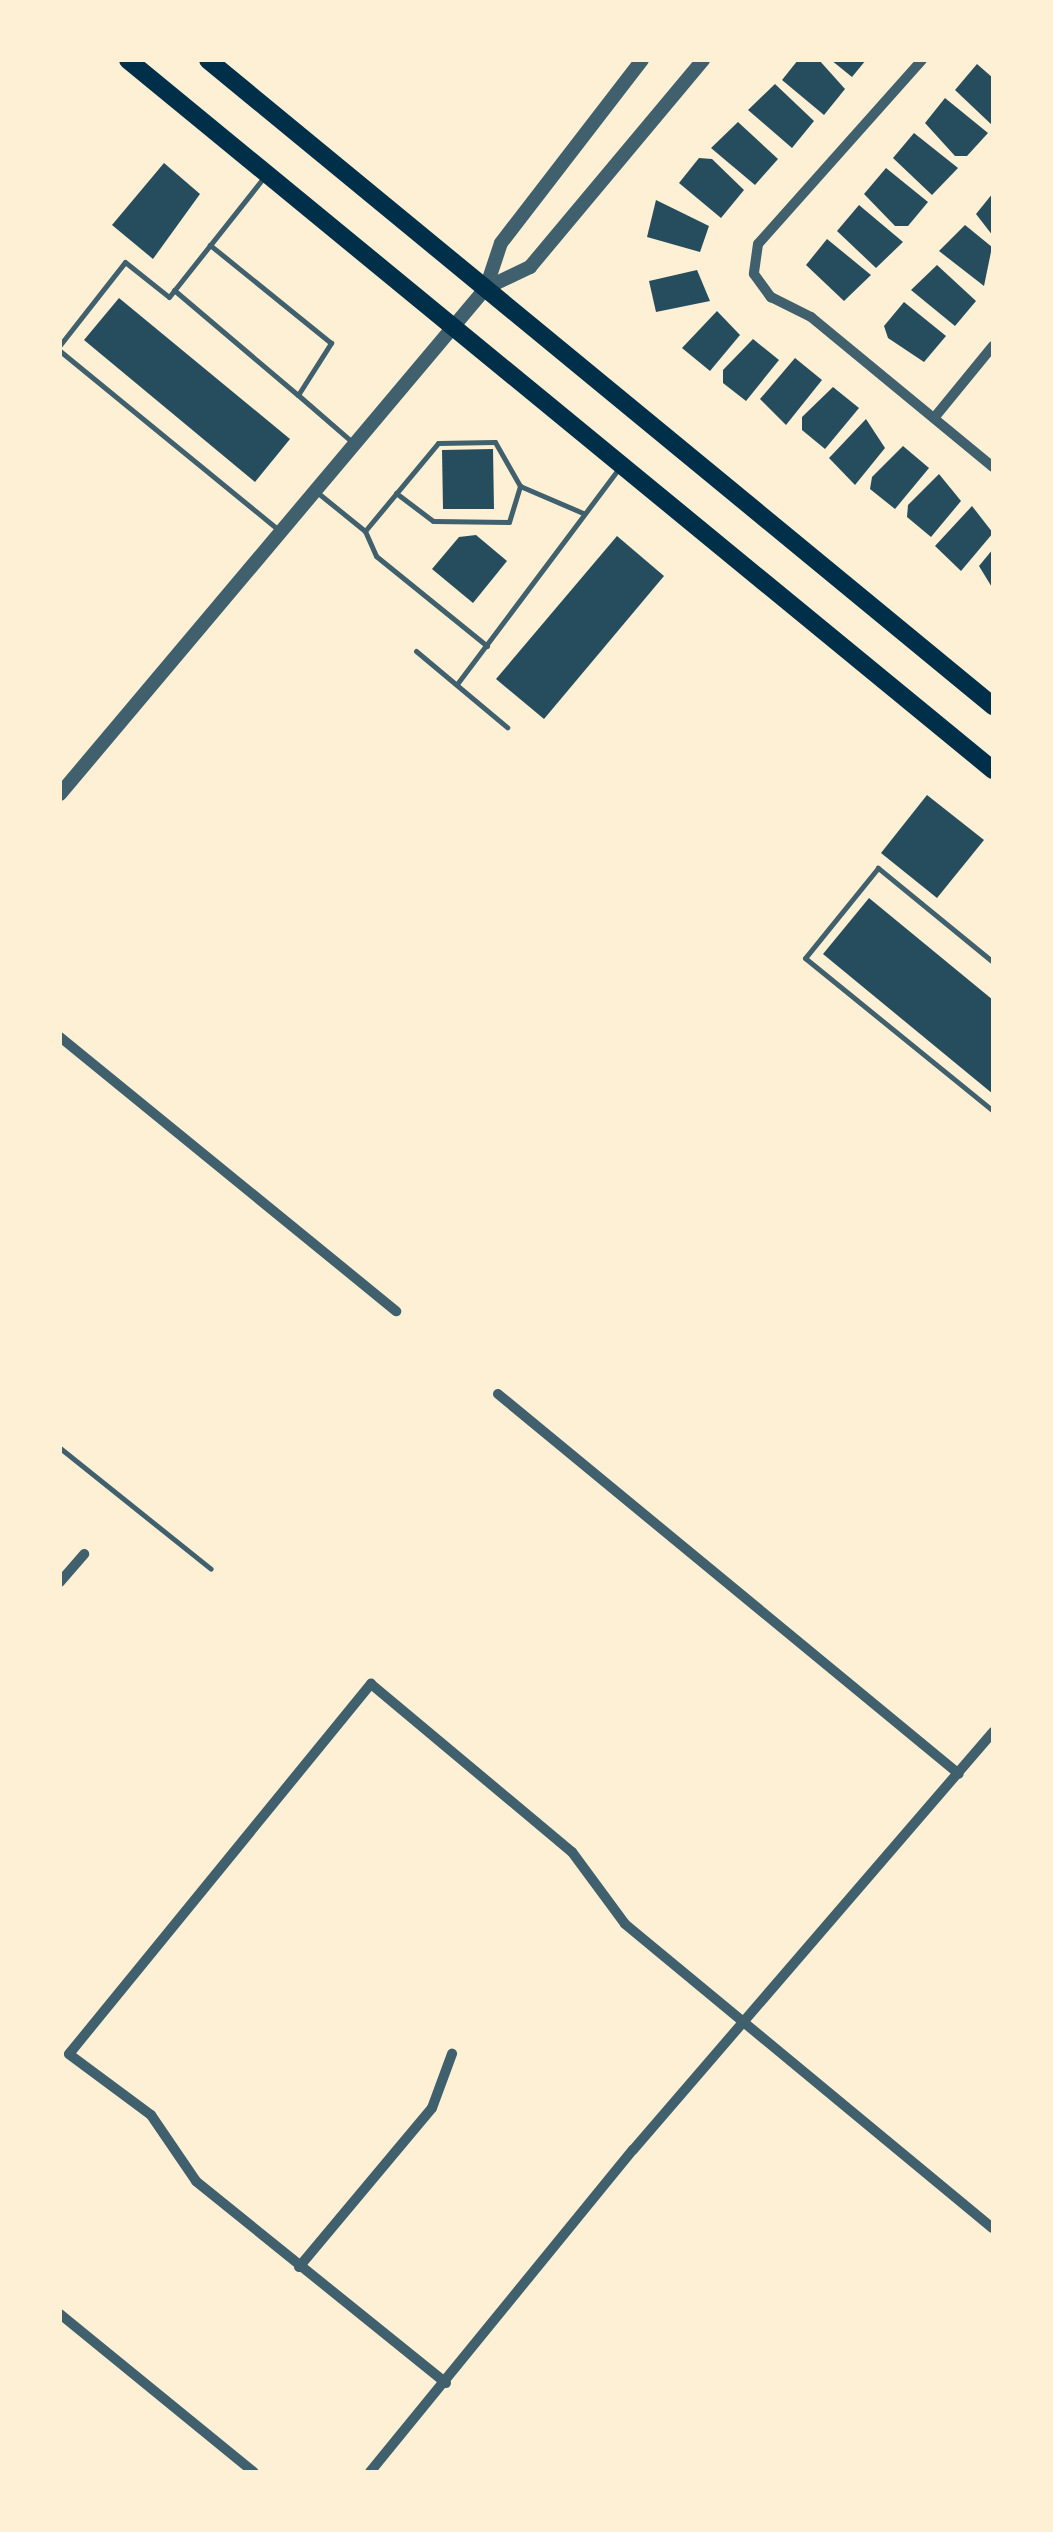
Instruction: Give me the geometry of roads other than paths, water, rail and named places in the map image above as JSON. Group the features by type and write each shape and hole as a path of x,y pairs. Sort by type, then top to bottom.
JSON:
{"main road":[{"path":"128,60 993,770"},
{"path":"208,60 993,706"}],"street":[{"path":"60,794 486,288 501,243 642,60"},
{"path":"486,288 530,267 703,60"},
{"path":"922,60 758,244 754,274 771,297 811,318 993,467"},
{"path":"934,418 993,346"},
{"path":"60,1037 396,1311"},
{"path":"498,1394 958,1774"},
{"path":"60,1582 84,1554"},
{"path":"446,2383 196,2181 151,2115 69,2054 372,1684 572,1852 625,1924 993,2228"},
{"path":"370,2472 632,2150 746,2025 993,1732"},
{"path":"299,2267 432,2108 452,2054"},
{"path":"60,2314 254,2472"}],"lane":[{"path":"266,174 170,297 126,262 60,348 283,533"},
{"path":"210,245 331,343 298,394"},
{"path":"174,290 356,446"},
{"path":"365,532 438,444 495,442 520,486 583,514"},
{"path":"457,684 562,556 583,514 621,465"},
{"path":"396,493 433,522 509,522 520,486"},
{"path":"317,492 365,532 376,556 487,646"},
{"path":"416,650 507,726"},
{"path":"993,962 878,868 805,958 993,1111"},
{"path":"60,1448 211,1568"}]}
